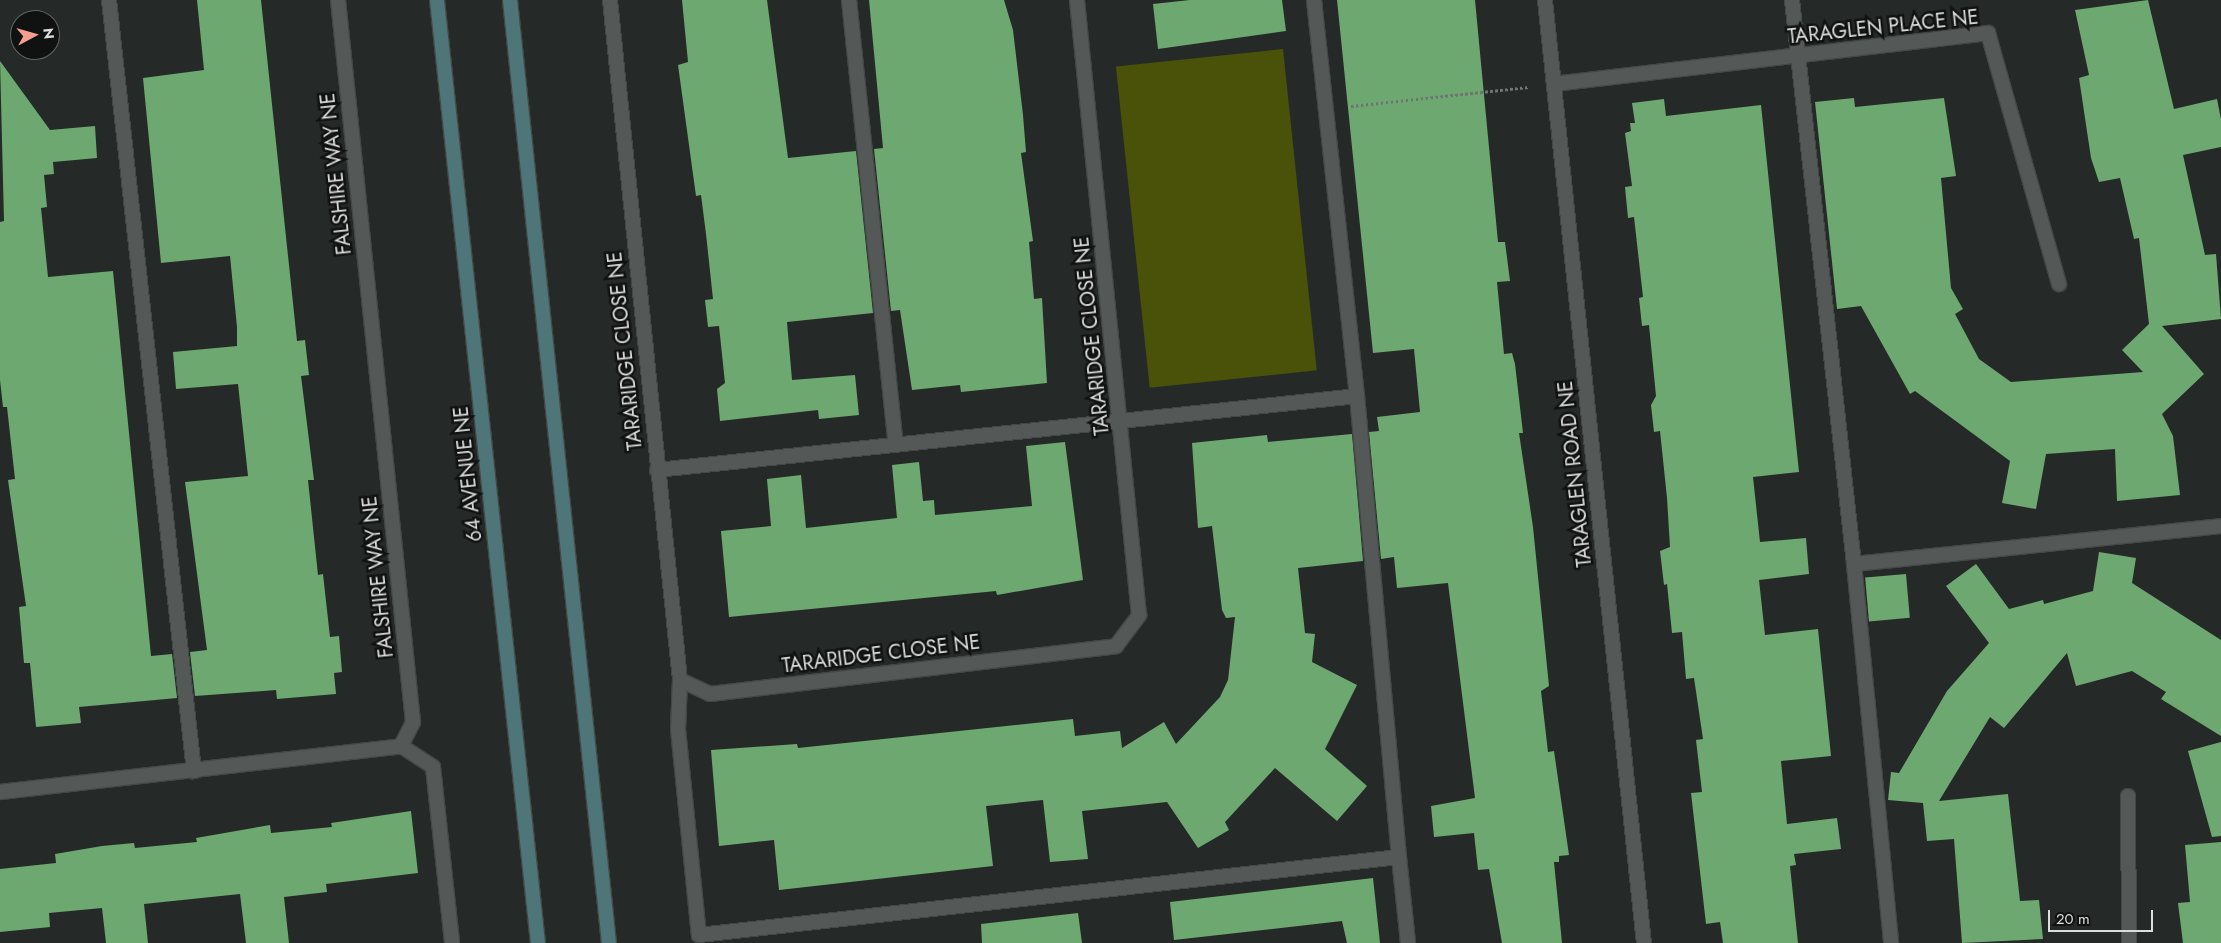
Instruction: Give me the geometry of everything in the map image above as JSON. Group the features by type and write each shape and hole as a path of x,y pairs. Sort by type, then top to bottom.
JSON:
{"main road":[{"name":"64 AVENUE NE","path":"437,0 538,943"},
{"path":"510,0 609,943"}],"street":[{"path":"109,0 194,771"},
{"name":"FALSHIRE WAY NE","path":"338,0 413,722 401,746"},
{"name":"TARARIDGE CLOSE NE","path":"610,0 680,680 710,694 1116,646 1139,615 1122,423 1077,0"},
{"path":"849,0 896,444"},
{"path":"1314,0 1357,396 1398,858 1408,943"},
{"name":"TARAGLEN ROAD NE","path":"1545,0 1644,943"},
{"path":"1792,0 1796,56 1854,564 1891,943"},
{"name":"TARAGLEN PLACE NE","path":"1554,84 1988,34 2059,284"},
{"path":"657,470 896,444 1122,423 1357,396"},
{"path":"1854,564 2221,526"},
{"path":"680,680 678,729 699,935 1398,858"},
{"path":"0,792 401,746 433,767 452,943"},
{"path":"2128,796 2129,943"}],"path":[{"path":"1326,109 1554,84"}],"green space":[{"path":"1283,49 1317,370 1150,388 1116,67"}],"building":[{"path":"197,0 261,0 297,341 305,340 309,375 301,376 314,480 308,480 318,575 323,574 330,637 339,636 342,672 334,673 336,694 277,699 276,690 195,696 190,652 207,650 185,482 248,476 238,384 176,389 173,352 237,346 237,327 230,256 161,263 143,78 204,70"},
{"path":"682,0 767,0 788,158 856,151 873,313 787,322 792,380 855,375 859,415 819,419 818,410 720,421 717,389 725,383 719,326 708,327 705,300 713,299 706,234 701,195 696,196 678,65 688,62"},
{"path":"869,0 1004,0 1013,30 1023,115 1026,152 1021,153 1033,241 1029,242 1034,299 1042,298 1047,383 961,392 960,385 912,390 900,310 891,311 874,149 883,148"},
{"path":"1190,0 1282,0 1286,31 1158,49 1153,4"},
{"path":"1337,0 1475,0 1498,242 1505,242 1510,281 1497,282 1504,354 1512,353 1515,364 1523,433 1519,433 1533,527 1549,686 1541,691 1548,752 1554,751 1569,855 1559,856 1559,862 1554,862 1562,943 1502,943 1489,869 1478,870 1474,833 1434,837 1431,806 1475,798 1448,583 1397,588 1394,557 1381,559 1369,432 1379,431 1377,417 1420,412 1414,349 1373,353"},
{"path":"2148,0 2174,109 2217,99 2221,119 2221,147 2183,155 2205,255 2216,254 2221,319 2162,326 2204,374 2162,414 2173,436 2180,495 2117,501 2115,449 2046,454 2036,509 2002,503 2010,461 1915,391 1910,394 1861,306 1837,309 1815,102 1854,98 1855,107 1944,98 1956,176 1941,178 1951,288 1963,309 1955,314 1979,359 2011,382 2143,372 2122,350 2149,324 2139,238 2134,239 2120,178 2099,182 2091,158 2079,78 2089,75 2075,10"},
{"path":"0,61 50,130 95,126 97,158 53,162 54,174 44,175 47,207 41,208 48,277 113,271 151,656 172,654 177,698 79,707 81,723 36,727 30,663 24,663 19,607 26,606 8,480 15,479 7,407 3,407 0,380 0,222 4,221"},
{"path":"1664,99 1666,116 1761,105 1799,472 1753,477 1760,542 1806,538 1809,574 1759,580 1765,635 1818,629 1831,756 1781,761 1787,824 1837,818 1841,849 1794,854 1796,865 1790,866 1798,943 1723,943 1720,922 1706,924 1691,793 1702,792 1696,740 1703,739 1694,678 1686,679 1682,632 1672,633 1667,584 1664,585 1660,551 1670,547 1667,498 1660,431 1654,432 1651,405 1656,396 1649,325 1642,326 1639,298 1643,297 1634,217 1628,218 1625,187 1632,186 1625,133 1631,131 1630,123 1635,123 1632,103"},
{"path":"1352,434 1363,561 1298,568 1305,633 1315,634 1312,662 1357,685 1325,749 1367,786 1337,821 1275,768 1225,822 1229,830 1198,848 1167,802 1082,811 1088,859 1050,862 1043,800 986,806 993,866 779,890 774,840 719,846 711,750 797,744 798,748 1073,719 1075,736 1120,731 1122,748 1164,722 1176,744 1220,697 1228,680 1235,617 1226,618 1222,610 1212,526 1198,528 1192,443 1267,435 1268,442"},
{"path":"1065,442 1083,580 997,595 996,591 729,617 721,531 771,526 767,479 801,475 806,528 897,518 892,465 919,462 923,501 934,500 935,515 1032,506 1026,446"},
{"path":"2099,552 2136,558 2132,583 2221,640 2221,736 2161,699 2166,692 2132,671 2076,686 2067,653 2004,728 1990,717 1939,801 2008,794 2020,901 2039,900 2043,939 1962,943 1954,839 1927,841 1923,803 1888,800 1891,772 1899,773 1947,691 1989,643 1946,586 1976,564 2009,609 2043,600 2044,604 2093,591"},
{"path":"1906,574 1910,618 1869,621 1865,578"},
{"path":"2221,742 2221,836 2212,837 2188,751"},
{"path":"411,811 418,873 326,884 327,892 284,897 289,943 246,943 240,894 144,904 148,943 106,943 102,908 49,913 50,927 0,932 0,869 56,863 55,854 102,846 134,843 135,848 197,842 196,838 270,825 271,833 332,827 331,823"},
{"path":"2221,842 2221,943 2183,943 2178,903 2190,902 2185,845"},
{"path":"1373,878 1380,943 1347,943 1342,921 1174,940 1170,902"},
{"path":"1078,913 1082,943 982,943 981,924"}]}
